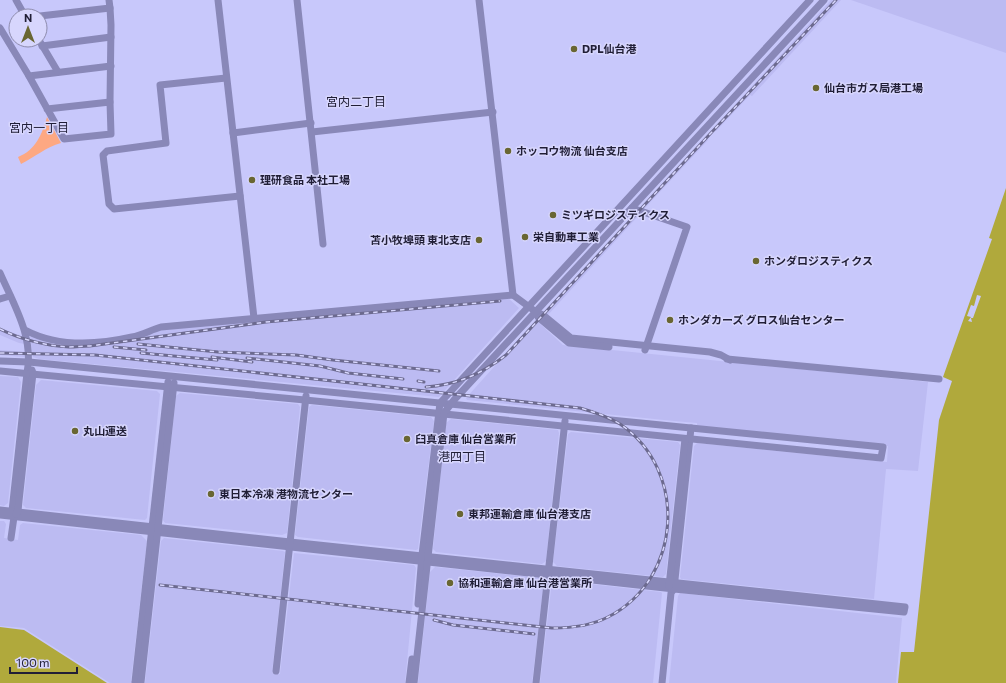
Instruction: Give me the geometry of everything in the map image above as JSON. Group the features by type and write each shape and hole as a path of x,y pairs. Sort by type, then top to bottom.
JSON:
{"street":[{"path":"0,28 64,139 111,134 111,37 109,0"},
{"path":"218,0 254,318"},
{"path":"296,0 312,132 323,244"},
{"path":"479,0 513,295"},
{"path":"409,683 425,559 441,413 440,403 810,0"},
{"path":"441,413 451,404 824,0"},
{"path":"48,15 110,8"},
{"path":"48,42 111,37"},
{"path":"44,48 58,72"},
{"path":"29,76 111,66"},
{"path":"226,78 160,85 166,142 107,151 103,156 109,204 114,209 240,196"},
{"path":"47,109 110,102"},
{"path":"312,132 493,112"},
{"path":"703,117 710,123"},
{"path":"232,133 311,123"},
{"path":"632,208 687,227 646,348"},
{"path":"0,273 25,330 28,342 30,373 12,538"},
{"path":"25,330 51,340 90,342 131,337 161,327 513,295 536,312 544,315 571,338 730,360 939,379"},
{"path":"0,299 10,296"},
{"path":"0,361 29,362 883,447 881,458 565,425 170,386 0,371"},
{"path":"138,682 171,376"},
{"path":"276,671 306,390"},
{"path":"536,683 566,416"},
{"path":"662,683 688,428"},
{"path":"0,510 155,530 548,572 672,587 904,612 905,607 672,587"},
{"path":"0,515 14,513"},
{"path":"414,683 425,559"}],"shaded area":[{"path":"831,0 841,0 752,96 750,95 716,131 713,129"},
{"path":"851,0 1006,0 1006,53"},
{"path":"47,117 61,143 45,150 21,164 18,157 34,146 43,129"},
{"path":"706,137 708,140 644,209 640,208"},
{"path":"1006,188 1006,683 898,683 901,652 914,652 939,420 952,381 943,377 992,239 989,238"},
{"path":"636,213 639,215 547,316 543,313"},
{"path":"508,298 519,308 439,397 39,359 33,357 30,338 31,336 80,345 160,329"},
{"path":"536,320 563,345 928,382 918,471 886,469 874,599 681,579 680,577 694,446 697,443 887,462 888,446 697,426 697,423 467,400 466,398"},
{"path":"0,328 24,337 25,344 0,335"},
{"path":"0,350 26,352 24,357 0,355"},
{"path":"0,376 18,377 21,382 8,503 4,506 0,505"},
{"path":"41,380 157,391 160,394 147,518 145,520 26,508 23,505 36,385"},
{"path":"180,393 298,404 300,407 287,533 282,535 165,523 163,520 176,396"},
{"path":"312,405 431,417 434,421 418,549 298,537 295,535 309,407"},
{"path":"451,419 558,430 559,433 546,561 542,564 436,552 433,549 446,423"},
{"path":"571,432 678,442 680,445 666,574 663,577 557,566 553,562 568,434"},
{"path":"0,521 4,521 6,524 4,538 18,540 20,525 23,523 141,535 147,541 131,681 142,683 110,683 24,628 0,626"},
{"path":"164,538 285,552 272,673 280,674 294,553 414,565 416,568 405,683 145,683 161,541"},
{"path":"435,567 542,578 544,580 532,683 418,683 430,572"},
{"path":"554,580 662,593 653,683 540,683 552,581"},
{"path":"680,593 902,618 896,683 669,683 678,596"},
{"path":"0,627 24,630 107,683 0,683"}],"pier":[{"path":"977,295 981,296 973,318 971,318 972,322 968,321 971,317 967,316 971,305 974,306"}],"railway":[{"path":"426,387 458,381 488,368 506,355 836,0"},
{"path":"0,329 16,336 42,344 69,347 90,346 266,322 500,301"},
{"path":"138,344 218,352 296,355 439,371"},
{"path":"114,347 146,350"},
{"path":"0,353 95,355 580,408 605,416 620,424 642,444 658,469 666,496 668,524 663,552 651,577 633,600 608,617 595,623 581,626 552,628 160,585"},
{"path":"141,353 217,360"},
{"path":"212,357 252,362"},
{"path":"247,358 320,366 348,373 403,379"},
{"path":"418,381 424,382"},
{"path":"434,620 453,625 534,634"}],"place":[{"name":"DPL仙台港","path":"574,49"},
{"name":"仙台市ガス局港工場","path":"816,88"},
{"name":"ホッコウ物流 仙台支店","path":"508,151"},
{"name":"理研食品 本社工場","path":"252,180"},
{"name":"ミツギロジスティクス","path":"553,215"},
{"name":"栄自動車工業","path":"525,237"},
{"name":"苫小牧埠頭 東北支店","path":"479,240"},
{"name":"ホンダロジスティクス","path":"756,261"},
{"name":"ホンダカーズ グロス仙台センター","path":"670,320"},
{"name":"丸山運送","path":"75,431"},
{"name":"臼真倉庫 仙台営業所","path":"407,439"},
{"name":"東日本冷凍 港物流センター","path":"211,494"},
{"name":"東邦運輸倉庫 仙台港支店","path":"460,514"},
{"name":"協和運輸倉庫 仙台港営業所","path":"450,583"}],"district":[{"name":"宮内二丁目","path":"356,102"},
{"name":"宮内一丁目","path":"39,128"},
{"name":"港四丁目","path":"462,457"}]}
